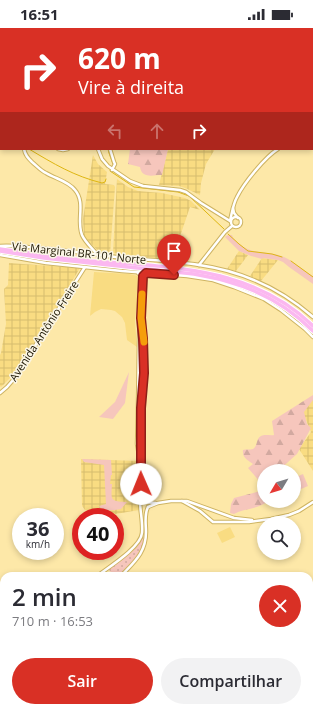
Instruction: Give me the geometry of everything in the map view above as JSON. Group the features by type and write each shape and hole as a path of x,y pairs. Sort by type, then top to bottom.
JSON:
{"highway":[{"path":"0,249 31,254 159,266 241,282 267,293 293,309 313,326"},
{"path":"222,279 248,288 274,300 297,316 313,331"}],"street":[{"path":"24,150 28,158 42,171 67,183 79,194 81,202 79,225 80,231 85,240 98,254"},
{"path":"98,150 104,162 112,170 130,181 143,186 174,189 186,192 230,221"},
{"path":"110,150 114,164 112,170"},
{"path":"232,226 230,221 237,195 264,161 276,150"},
{"path":"199,264 225,232 232,226 236,227 240,225 241,221 235,214 233,208"},
{"path":"230,221 233,218 238,218"},
{"name":"Via Marginal BR-101 Norte","path":"0,249 14,245 199,264 224,270 273,289 289,298 313,317"},
{"path":"44,254 45,251 50,249"},
{"path":"0,255 46,264 222,279 242,290 264,299 287,315 313,337"},
{"path":"44,259 46,264"},
{"name":"Avenida Antônio Freire","path":"0,393 14,379 85,267"},
{"path":"222,279 224,270"},
{"path":"138,272 140,277 140,309 137,444 140,465"},
{"path":"103,572 133,549 139,542 142,534 140,507 140,465 144,360 140,309 143,276 146,273"},
{"path":"138,387 140,390 143,387"},
{"path":"125,572 135,561 144,547 146,535 145,516 147,508 145,502 142,501 141,498"},
{"path":"182,501 203,513 211,521 257,521"},
{"path":"140,507 141,503 145,502 158,503 187,501 243,520 257,521"},
{"path":"284,516 313,502"},
{"path":"140,507 143,510 158,503"},
{"path":"198,514 203,513 207,508"},
{"path":"221,522 224,518 224,514"}],"shaded area":[{"path":"168,150 214,150 206,164 201,183 200,195 179,186 159,185"},
{"path":"93,155 98,164 107,172 105,184 114,185 115,187 110,254 100,253 84,236 83,219"},
{"path":"117,179 128,187 138,191 162,193 185,198 191,201 200,210 190,207 172,260 113,253"},
{"path":"239,251 248,255 236,271 227,269"},
{"path":"262,258 278,260 261,281 250,276"},
{"path":"9,263 80,268 45,327 11,377 1,387 0,355 6,324 4,289 8,285"},
{"path":"94,272 138,276 135,321 137,347 127,340 125,323 122,317 115,311 101,309 90,316"},
{"path":"313,400 313,471 299,449 311,432 301,408"},
{"path":"81,459 139,461 139,510 124,513 124,508 84,508 82,506"},
{"path":"230,527 235,537 222,543 217,533"}],"green space":[{"path":"130,150 168,150 162,175 148,176 141,171 140,167 128,164"},
{"path":"232,235 238,243 250,250 278,255 288,259 313,276 313,284 283,262 278,260 262,259 239,251 225,237"},
{"path":"129,372 125,403 113,419 99,417 115,402"},
{"path":"313,395 313,400 304,412 307,424 311,428 297,454 286,464 257,464 257,478 248,468 253,464 244,457 243,450 253,449 256,446 258,438 261,436 274,435 272,421"},
{"path":"82,459 111,460 112,475 110,484 112,484 112,497 117,501 127,502 122,508 101,508 99,506 106,504 104,465 84,462"},
{"path":"303,474 308,486 301,489 301,475"},
{"path":"257,492 257,506 234,514 230,513 231,504 234,498"},
{"path":"145,536 141,551 122,572 111,572 108,569 122,560 124,560 124,558 140,542 142,537"}],"waterway":[{"path":"31,150 56,165 82,177 102,183 105,182 106,179"},
{"path":"108,150 113,164"},
{"path":"110,171 134,187 178,192 189,196 224,229"},
{"path":"228,234 248,251 272,254 282,257"},
{"path":"291,261 313,277"}],"slow traffic":[{"path":"142,294 141,318 144,342"}],"route":[{"path":"141,484 141,408 144,382 141,318 143,276 146,273 174,275"}]}
